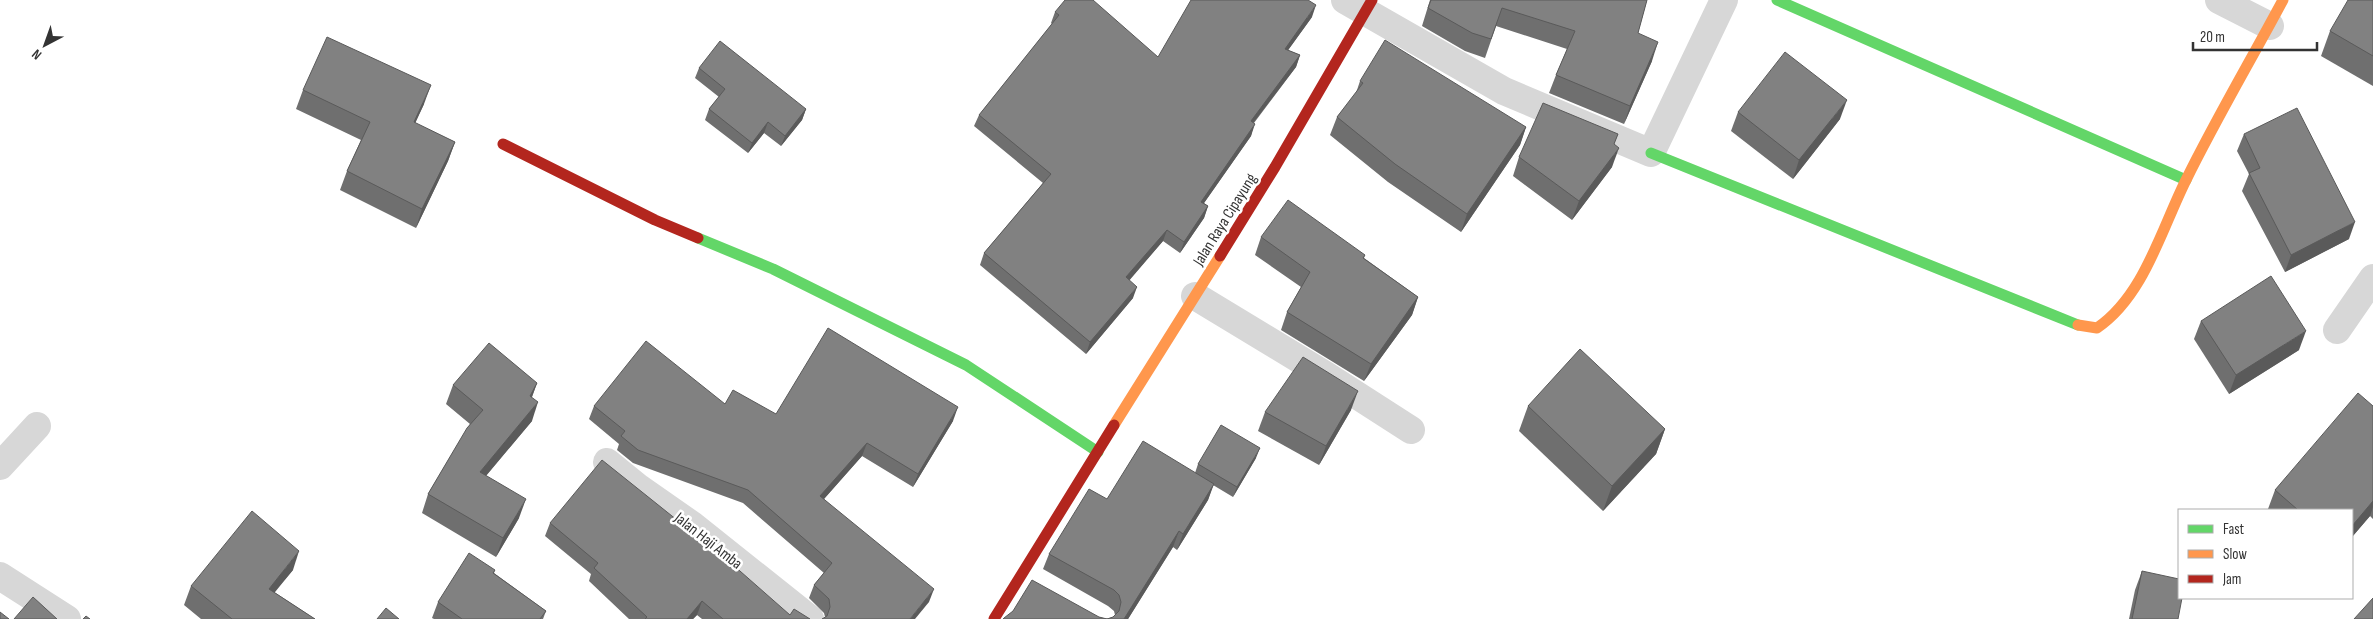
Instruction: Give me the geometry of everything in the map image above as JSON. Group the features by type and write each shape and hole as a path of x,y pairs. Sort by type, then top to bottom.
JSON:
{"street":[{"path":"1651,153 1724,0"},
{"path":"1777,0 2186,180"},
{"path":"2219,0 2270,26"},
{"path":"1361,4 1504,91 1651,153 2083,327 2097,328 2113,317 2141,276 2186,180 2283,0"},
{"name":"Jalan Raya Cipayung","path":"994,619 1030,580 1098,452 1275,167 1361,4"},
{"path":"503,144 655,220 772,269 966,365 1098,452"},
{"path":"2337,330 2373,278"},
{"path":"1195,296 1327,376 1411,430"},
{"path":"0,466 37,426"},
{"name":"Jalan Haji Amba","path":"607,462 639,488 692,525 810,619"},
{"path":"0,576 67,619"}],"building":[{"path":"1065,0 1093,0 1158,57 1191,0 1308,0 1316,5 1285,49 1300,55 1251,121 1255,124 1201,202 1208,206 1184,242 1167,230 1126,277 1137,287 1090,342 984,253 1051,174 979,115 1059,15 1055,12"},
{"path":"1431,0 1647,0 1638,33 1658,42 1630,106 1556,75 1575,31 1502,8 1491,39 1472,33 1428,8"},
{"path":"2348,0 2373,0 2373,56 2330,31"},
{"path":"327,37 431,85 414,122 455,142 422,209 347,171 370,122 303,90"},
{"path":"1385,40 1526,127 1467,214 1395,164 1337,117 1363,83 1360,81"},
{"path":"720,41 806,109 785,136 768,122 752,143 709,109 725,89 699,68"},
{"path":"1785,52 1847,100 1799,160 1738,112"},
{"path":"1543,103 1618,134 1614,144 1619,148 1579,201 1519,157"},
{"path":"2297,108 2355,222 2291,255 2249,173 2260,168 2244,134"},
{"path":"1288,200 1365,255 1363,258 1418,297 1371,364 1287,312 1310,272 1261,237"},
{"path":"2271,276 2306,331 2236,375 2201,321"},
{"path":"828,328 958,407 918,474 867,443 820,496 934,589 910,619 822,619 827,616 830,607 829,599 814,585 832,563 748,490 638,450 621,436 625,431 594,406 646,341 725,404 733,390 776,414"},
{"path":"489,343 537,383 530,396 538,402 480,472 526,499 503,538 428,494 467,428 483,410 453,385"},
{"path":"1580,349 1665,429 1612,486 1528,406"},
{"path":"1303,357 1358,391 1326,446 1265,412"},
{"path":"2358,393 2373,406 2373,501 2353,525 2353,509 2297,509 2275,490"},
{"path":"1221,425 1260,448 1237,487 1198,464"},
{"path":"1143,441 1214,484 1183,534 1179,531 1124,619 1107,619 1113,617 1119,611 1121,602 1119,595 1114,590 1049,554 1089,489 1107,499"},
{"path":"602,460 732,564 790,615 794,609 810,619 723,619 702,601 687,619 645,619 647,617 594,568 598,563 550,523"},
{"path":"252,511 299,551 269,589 315,619 232,619 191,586"},
{"path":"469,553 495,570 493,573 546,611 540,619 462,619 438,602"},
{"path":"2142,571 2178,579 2178,599 2182,599 2178,619 2132,619"},
{"path":"1032,580 1099,617 1107,619 1003,619 1013,611"},
{"path":"33,597 57,619 14,619"},
{"path":"2373,598 2373,619 2354,619"},
{"path":"386,608 399,619 377,619"},
{"path":"0,612 9,619 0,619"}],"traffic: fast":[{"path":"1777,0 2186,180"},
{"path":"1651,153 2078,325"},
{"path":"698,238 773,269 966,365 1098,452"}],"traffic: slow":[{"path":"2078,325 2097,328 2113,315 2139,280 2150,261 2197,157 2283,0"},
{"path":"1114,425 1220,256"}],"traffic: jam":[{"path":"1220,256 1275,167 1372,0"},
{"path":"503,144 655,220 698,238"},
{"path":"994,619 1114,425"}]}
